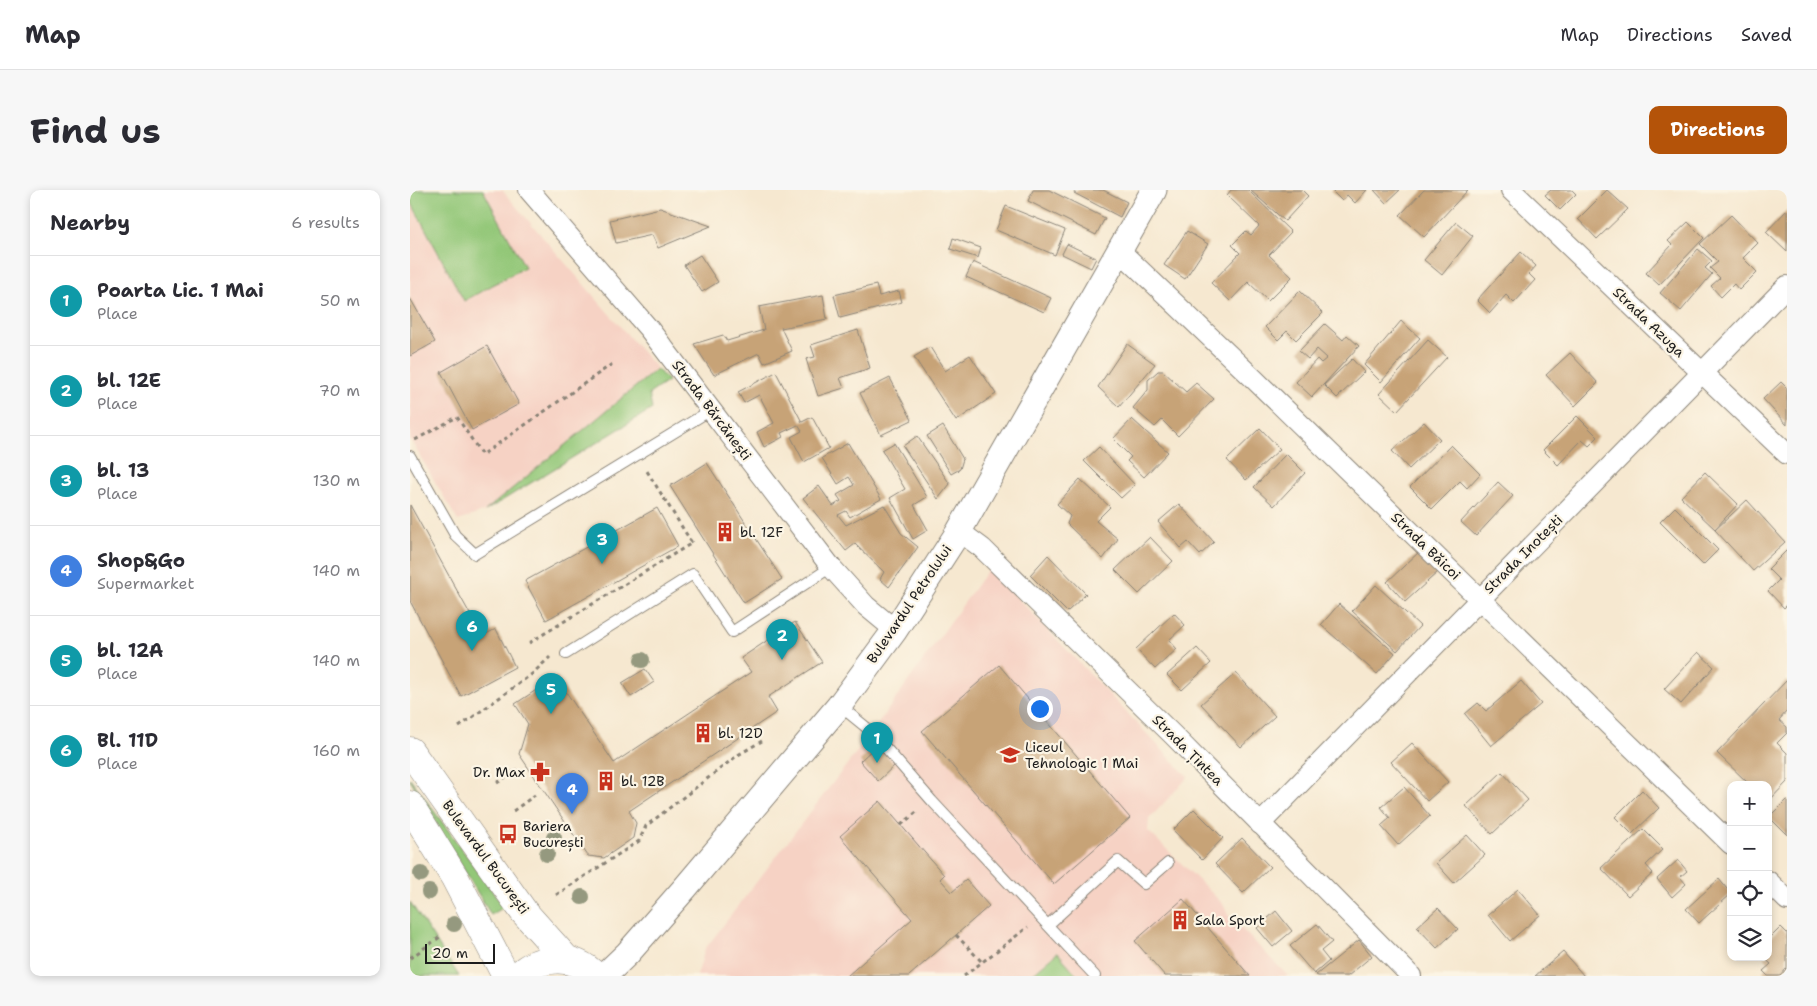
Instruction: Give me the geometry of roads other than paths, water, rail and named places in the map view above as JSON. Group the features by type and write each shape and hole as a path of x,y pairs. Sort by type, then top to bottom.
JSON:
{"main road":[{"name":"Bulevardul București","path":"410,750 524,912 567,960"},
{"path":"410,805 455,878 506,976"},
{"path":"518,976 540,962 567,960 579,964 595,976"}],"street":[{"name":"Strada Bărcănești","path":"529,190 622,295 831,567 866,606 895,630"},
{"name":"Bulevardul Petrolului","path":"604,976 628,953 685,888 839,706 895,630 958,530 1154,190"},
{"name":"Strada Azuga","path":"1511,190 1787,454"},
{"name":"Strada Băicoi","path":"1120,251 1480,598 1727,840"},
{"name":"Strada Inotești","path":"1260,824 1787,286"},
{"name":"Strada Țintea","path":"958,530 997,562 1411,976"},
{"path":"1772,885 1787,900"}],"lane":[{"path":"410,456 455,534 475,554 711,410"},
{"path":"566,654 693,574 732,632 831,567"},
{"path":"839,706 872,732 932,801 1095,976"},
{"path":"1044,921 1118,861 1144,884 1168,863"}],"place":[{"name":"bl. 12F","path":"725,532"},
{"name":"bl. 13","path":"602,564"},
{"name":"Bl. 11D","path":"472,651"},
{"name":"bl. 12E","path":"782,660"},
{"name":"bl. 12A","path":"551,714"},
{"name":"bl. 12D","path":"703,733"},
{"name":"Liceul Tehnologic 1 Mai","path":"1010,755"},
{"name":"Poarta Lic. 1 Mai","path":"877,763"},
{"name":"Dr. Max","path":"540,772"},
{"name":"bl. 12B","path":"606,781"},
{"name":"Shop&Go","path":"572,814"},
{"name":"Bariera București","path":"508,834"},
{"name":"Sala Sport","path":"1180,920"}]}
